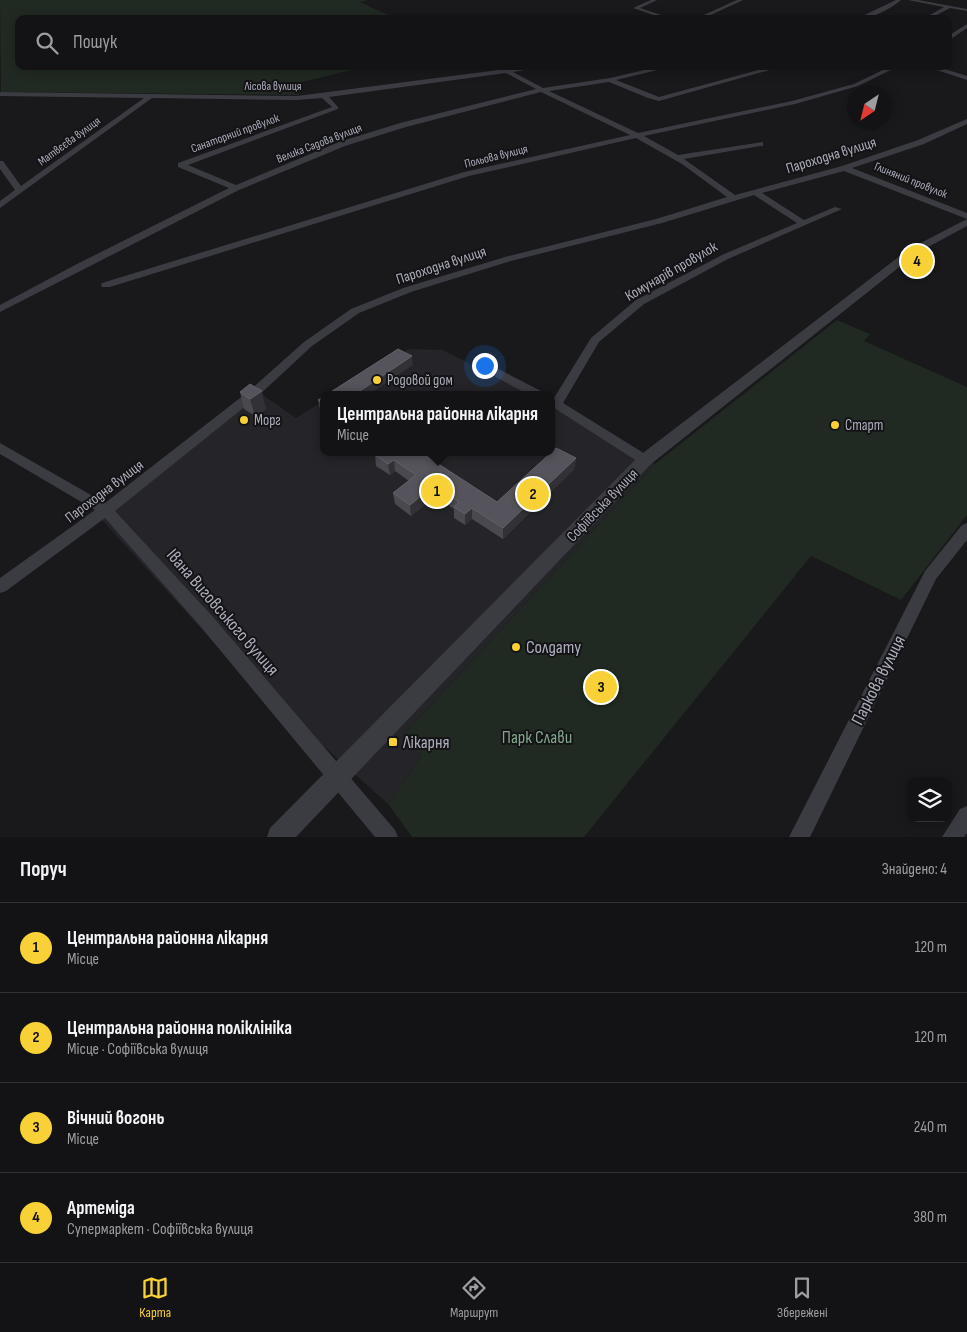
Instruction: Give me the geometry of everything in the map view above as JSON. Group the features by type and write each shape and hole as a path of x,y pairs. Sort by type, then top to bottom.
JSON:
{"street":[{"path":"655,0 636,8 658,15"},
{"path":"706,15 741,0"},
{"path":"868,15 900,0"},
{"path":"910,0 967,10"},
{"path":"933,15 949,7"},
{"path":"651,15 655,14"},
{"path":"952,37 967,26"},
{"path":"504,70 677,158 734,198"},
{"name":"Лісова вулиця","path":"0,94 297,98 520,70"},
{"name":"Велика Садова вулиця","path":"0,309 80,266 236,188 342,144 403,125 540,90 610,80 654,70"},
{"path":"610,80 659,99 767,70"},
{"name":"Польова вулиця","path":"106,286 467,174 794,103 856,84 887,70"},
{"path":"941,70 967,78"},
{"name":"Матвєєва вулиця","path":"0,205 151,96"},
{"name":"Санаторний провулок","path":"236,188 181,165 336,108 324,96"},
{"name":"Пароходна вулиця","path":"0,586 106,510 253,394 308,344 355,311 407,290 508,259 659,221 755,192 845,168 921,142 967,121"},
{"path":"677,158 760,144"},
{"path":"0,163 4,177 20,191"},
{"name":"Глиняний провулок","path":"845,168 967,216"},
{"path":"755,192 802,223"},
{"name":"Комунарів провулок","path":"555,399 596,340 640,302 725,256 838,209"},
{"name":"Софіївська вулиця","path":"279,837 645,460 913,251 967,222"},
{"path":"481,364 532,391"},
{"path":"555,403 645,460"},
{"name":"Івана Виговського вулиця","path":"0,448 106,510 207,622 388,837"},
{"name":"Паркова вулиця","path":"799,837 930,575 967,529"},
{"path":"952,837 967,816"}],"shaded area":[{"path":"409,349 443,350 522,391 341,391"},
{"path":"260,393 296,418 320,403 320,456 555,456 555,408 655,464 403,735 421,757 388,804 238,669 102,520"}],"green space":[{"path":"0,0 368,0 360,2 388,15 15,15 15,70 352,70 298,83 299,95 1,92"},
{"name":"Парк Слави","path":"837,320 870,334 864,341 967,387 967,515 901,600 811,556 584,837 412,837 388,804 421,757 403,735 655,464"}],"building":[{"path":"398,349 412,356 360,391 332,391"},
{"path":"250,384 262,391 250,399 240,392"},
{"path":"555,449 576,458 503,528 472,508 465,514 454,507 459,502 434,485 410,505 393,493 416,475 394,460 388,464 376,456 426,456 497,502 547,456 555,456"}],"place":[{"name":"Артеміда","path":"917,261"},
{"name":"Родовой дом","path":"377,380"},
{"name":"Морг","path":"244,420"},
{"name":"Старт","path":"835,425"},
{"name":"Центральна районна лікарня","path":"437,491"},
{"name":"Центральна районна поліклініка","path":"533,494"},
{"name":"Солдату","path":"516,647"},
{"name":"Вічний вогонь","path":"601,687"},
{"name":"Лікарня","path":"393,742"}]}
